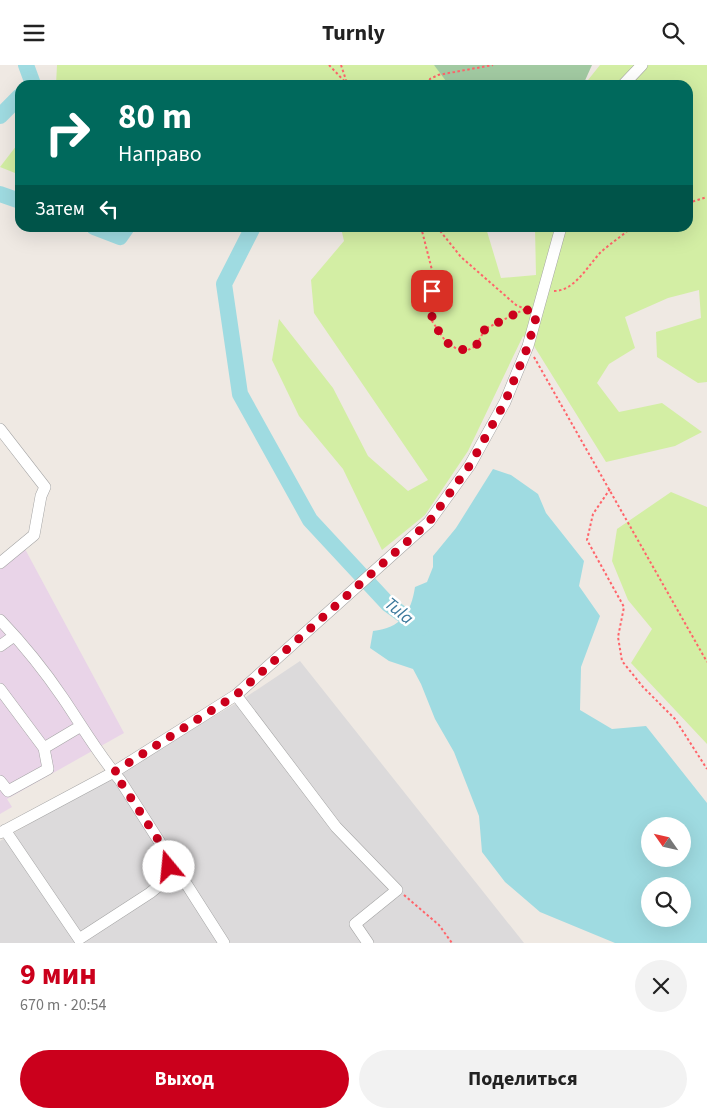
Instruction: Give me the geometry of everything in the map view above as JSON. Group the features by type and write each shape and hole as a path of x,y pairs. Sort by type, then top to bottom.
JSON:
{"street":[{"path":"627,80 642,65"},
{"path":"170,858 161,884 79,939 3,831 114,772 236,695 429,522 470,465 505,402 528,346 560,232"},
{"path":"0,429 45,487 41,496 34,535 0,563"},
{"path":"0,620 63,698 104,762 114,772 224,943"},
{"path":"0,646 14,635"},
{"path":"0,689 44,748 48,769 8,791 0,781"},
{"path":"236,695 336,827 397,890 355,924 368,943"},
{"path":"44,748 81,726"}],"path":[{"path":"329,65 343,80"},
{"path":"342,65 346,80"},
{"path":"430,80 438,75 493,65"},
{"path":"693,201 707,197"},
{"path":"422,232 432,274 432,321 446,342 457,349 468,350 476,346 485,329 525,309"},
{"path":"441,232 461,257 516,305 537,314"},
{"path":"544,291 559,291 580,278 600,253 626,232"},
{"path":"528,346 707,662"},
{"path":"610,489 593,514 587,540 624,607 618,637 622,661 643,687 675,719 707,769"},
{"path":"397,890 439,925 452,943"}],"shaded area":[{"path":"25,549 124,733 7,799 12,807 0,814 0,569"},
{"path":"300,661 524,943 0,943 0,841 240,701"}],"green space":[{"path":"57,65 434,65 456,80 56,80"},
{"path":"434,65 592,65 585,80 445,80"},
{"path":"600,65 707,65 707,382 698,383 657,357 656,332 701,318 699,290 668,298 625,317 635,348 609,364 597,383 619,412 662,403 702,432 675,446 606,462 534,346 523,336 468,451 425,515 382,550 343,469 299,416 272,360 279,319 333,388 368,456 408,491 428,480 314,313 311,280 344,241 342,232 487,232 501,278 536,275 535,232 693,232 693,80 588,80"},
{"path":"15,148 15,173 0,167"},
{"path":"671,492 707,507 707,744 631,663 652,629 628,600 612,561 617,529"}],"water":[{"path":"493,469 511,475 538,494 546,513 584,561 579,586 600,616 581,667 580,710 612,729 646,726 707,803 707,943 615,943 540,912 505,882 482,852 479,816 454,752 435,719 413,669 389,661 370,648 373,631 391,627 403,618 411,604 415,587 427,582 433,567 433,556 456,528"}],"waterway":[{"name":"Tula","path":"26,65 32,80"},
{"name":"Tula","path":"0,116 15,101"},
{"name":"Tula","path":"0,194 15,199"},
{"name":"Tula","path":"107,232 120,237 124,232"},
{"name":"Tula","path":"250,232 224,284 240,394 310,520 388,604 421,628"}],"route":[{"path":"169,867 170,858 114,772 236,695 291,648 429,522 470,465 505,402 528,346 537,314 525,309 485,329 476,346 468,350 457,349 446,342 432,321 430,307 432,291"}]}
